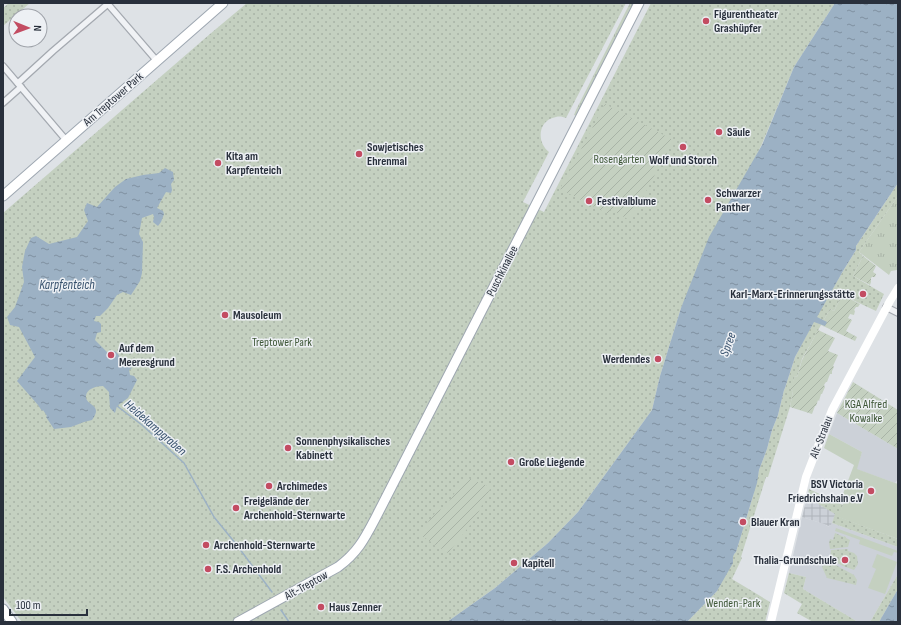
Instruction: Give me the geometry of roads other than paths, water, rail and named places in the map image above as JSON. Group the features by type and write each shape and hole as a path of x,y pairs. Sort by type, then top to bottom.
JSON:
{"main road":[{"name":"Am Treptower Park","path":"3,196 223,3"},
{"name":"Puschkinallee","path":"365,538 639,3"},
{"name":"Alt-Treptow","path":"238,622 338,567 354,554 365,538"},
{"path":"3,609 12,622"}],"street":[{"path":"3,103 53,51 108,3 158,60"},
{"path":"3,66 66,140"},
{"name":"Alt-Stralau","path":"771,622 806,478 832,410 886,307 898,288"},
{"path":"886,307 898,313"}],"water":[{"name":"Spree","path":"835,3 898,3 898,183 856,246 856,250 817,317 827,322 825,326 814,322 795,357 784,390 778,415 759,470 757,483 746,519 740,517 738,523 744,526 736,552 733,556 733,563 717,591 687,622 447,622 495,588 548,543 578,512 652,410 660,376 681,308 709,237 762,145 794,67"},
{"name":"Karpfenteich","path":"165,168 173,172 174,180 171,184 171,193 166,192 157,208 163,211 164,214 161,222 158,226 153,222 153,214 142,218 139,234 143,242 142,273 140,281 131,295 123,292 117,295 108,308 100,316 96,316 94,321 101,324 101,332 97,333 95,340 108,353 110,351 115,351 124,364 132,368 129,370 130,375 134,376 137,380 128,398 117,406 115,413 110,408 109,392 103,386 97,387 89,390 86,395 87,401 94,406 96,411 92,420 71,427 54,429 43,410 42,411 17,381 35,357 19,327 10,325 7,317 15,307 24,282 22,267 25,251 31,238 36,236 49,244 77,237 88,221 84,210 87,203 97,207 115,187 126,179 159,173"},
{"path":"898,589 898,622 879,622"}],"waterway":[{"name":"Heidekampgraben","path":"117,405 142,425 184,463 214,517 272,592"},
{"name":"Heidekampgraben","path":"281,610 289,622"}],"place":[{"name":"Figurentheater Grashüpfer","path":"706,21"},
{"name":"Säule","path":"719,132"},
{"name":"Wolf und Storch","path":"683,147"},
{"name":"Sowjetisches Ehrenmal","path":"359,154"},
{"name":"Kita am Karpfenteich","path":"218,163"},
{"name":"Schwarzer Panther","path":"708,200"},
{"name":"Festivalblume","path":"589,201"},
{"name":"Karl-Marx-Erinnerungsstätte","path":"863,294"},
{"name":"Mausoleum","path":"225,315"},
{"name":"Auf dem Meeresgrund","path":"111,355"},
{"name":"Werdendes","path":"658,359"},
{"name":"Sonnenphysikalisches Kabinett","path":"288,448"},
{"name":"Große Liegende","path":"511,462"},
{"name":"Archimedes","path":"269,486"},
{"name":"BSV Victoria Friedrichshain e.V","path":"871,491"},
{"name":"Freigelände der Archenhold-Sternwarte","path":"236,508"},
{"name":"Blauer Kran","path":"743,522"},
{"name":"Archenhold-Sternwarte","path":"206,545"},
{"name":"Thalia-Grundschule","path":"845,560"},
{"name":"Kapitell","path":"514,563"},
{"name":"F.S. Archenhold","path":"208,569"},
{"name":"Haus Zenner","path":"321,607"}],"park label":[{"name":"Rosengarten","path":"619,159"},
{"name":"Treptower Park","path":"282,342"},
{"name":"KGA Alfred Kowalke","path":"866,411"},
{"name":"Wenden-Park","path":"733,603"}]}
